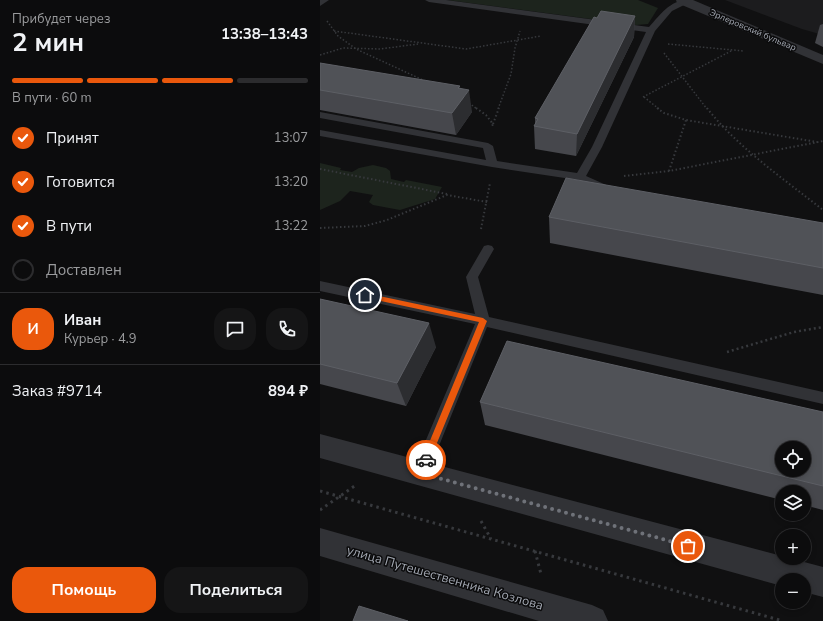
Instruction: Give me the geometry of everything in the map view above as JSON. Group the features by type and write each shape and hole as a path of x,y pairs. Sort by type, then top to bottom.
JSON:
{"street":[{"name":"Эрлеровский бульвар","path":"683,1 823,60"},
{"path":"320,446 823,582"},
{"name":"улица Путешественника Козлова","path":"320,542 592,621"}],"lane":[{"path":"320,4 325,0"},
{"path":"428,0 651,30"},
{"path":"580,176 597,147 651,30 669,9 683,1"},
{"path":"320,115 488,146 492,164"},
{"path":"320,133 492,164 580,176 609,191 617,192"},
{"path":"420,473 483,321 472,277 488,249"},
{"path":"320,286 483,321 823,398"}],"path":[{"path":"488,146 493,124 511,74 516,41 524,21 524,13"},
{"path":"327,20 338,36 356,49 431,84"},
{"path":"334,31 466,48 546,35"},
{"path":"645,41 746,51"},
{"path":"320,55 344,48 380,49 420,43"},
{"path":"656,43 713,116 754,155 823,210"},
{"path":"620,99 644,97 734,50"},
{"path":"644,97 664,113 686,120 822,142"},
{"path":"469,103 486,115 493,124"},
{"path":"669,171 686,120"},
{"path":"580,176 604,178 669,171 822,142"},
{"path":"488,249 478,244 487,202 492,164"},
{"path":"320,169 487,202"},
{"path":"320,228 365,226 387,220 447,195"},
{"path":"683,366 794,332 823,327"},
{"path":"320,510 359,482"},
{"path":"320,491 783,621"}],"shaded area":[{"path":"447,0 638,0 658,8 648,24 636,25"},
{"path":"725,0 823,0 823,35 802,29"},
{"path":"320,163 341,168 340,170 352,172 359,168 373,165 386,168 390,171 391,179 404,182 406,180 442,187 435,199 400,210 373,205 369,202 373,195 350,191 340,201 320,210"}],"building":[{"path":"601,11 635,16 577,134 534,126 538,119 535,118 594,17 597,18"},
{"path":"320,63 460,86 458,88 469,90 452,113 320,90"},
{"path":"566,178 823,223 823,268 549,217"},
{"path":"320,299 429,323 397,383 320,364"},
{"path":"507,341 823,412 823,486 786,477 811,477 811,441 775,441 775,474 480,402"},
{"path":"359,606 408,621 353,621"}],"way so far":[{"path":"426,460 420,473 688,546"}],"route":[{"path":"365,295 483,321 426,460"}]}
